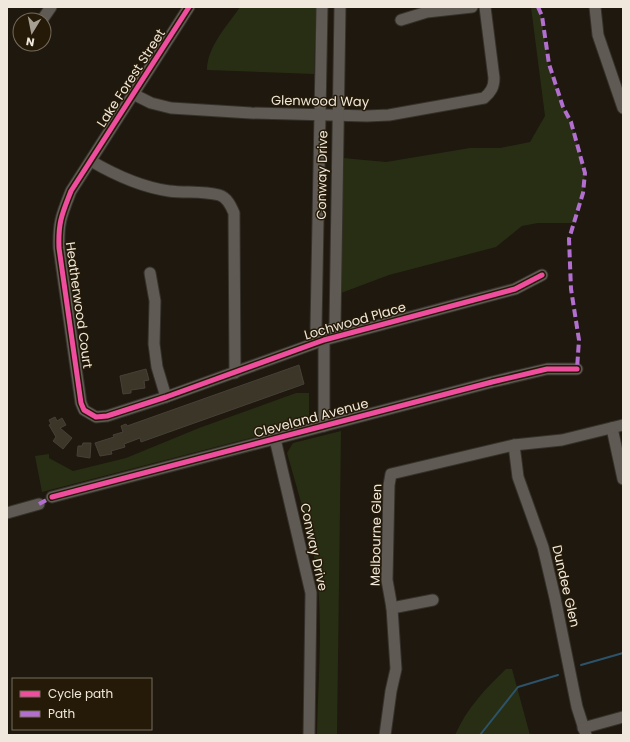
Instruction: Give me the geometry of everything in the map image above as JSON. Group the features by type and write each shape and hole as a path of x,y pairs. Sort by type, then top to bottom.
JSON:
{"street":[{"name":"Lake Forest Street","path":"91,161 189,7"},
{"name":"Conway Drive","path":"322,7 316,328 324,340 324,426"},
{"name":"Conway Drive","path":"324,340 334,325 340,7"},
{"path":"401,20 427,12 472,7"},
{"name":"Glenwood Way","path":"133,94 151,103 171,108 320,116 390,115 484,98 490,93 494,86 485,7"},
{"path":"595,7 598,35 622,105"},
{"path":"91,161 106,170 143,185 169,191 220,195 230,204 234,213 235,373"},
{"name":"Heatherwood Court","path":"91,161 71,191 60,218 58,228 59,248 81,403 84,410 96,417 107,416"},
{"path":"150,273 155,301 154,344 157,367 166,397"},
{"name":"Lochwood Place","path":"107,416 235,373 324,340 515,289 542,275"},
{"name":"Cleveland Avenue","path":"52,497 195,458 547,369 577,369"},
{"path":"618,427 623,479"},
{"name":"Melbourne Glen","path":"386,735 391,691 396,669 392,608 387,580 389,484 391,474 514,445 562,440 618,427"},
{"name":"Conway Drive","path":"275,439 311,593 309,735"},
{"name":"Dundee Glen","path":"514,445 518,477 543,547 584,732"},
{"path":"7,513 38,504"},
{"path":"392,608 433,600"},
{"path":"584,732 623,717"}],"green space":[{"path":"240,7 316,7 314,74 207,70 210,53 214,45"},
{"path":"531,7 537,7 541,16 549,67 563,107 571,122 585,173 583,193 574,223 538,223 522,226 496,247 389,275 341,293 343,158 386,162 470,148 500,148 530,142 545,116"},
{"path":"296,393 309,393 309,417 304,424 42,492 35,456 49,454 49,458 73,471 126,458 199,428"},
{"path":"341,431 337,735 317,735 320,648 318,582 310,534 287,453 293,443"},
{"path":"506,669 512,669 530,735 455,735 465,716 477,699"}],"building":[{"path":"299,365 304,384 141,442 140,438 124,444 125,447 111,451 112,454 100,456 95,443 114,437 113,435 123,432 121,426 126,424 127,426"},
{"path":"146,369 149,380 144,381 145,388 131,390 131,393 123,394 120,376"},
{"path":"55,417 57,421 62,418 66,425 60,428 72,438 63,449 53,441 56,437 49,425 51,424 49,420"},
{"path":"83,443 91,443 90,458 77,456 78,446 82,446"}],"waterway":[{"path":"581,665 623,653"},
{"path":"480,735 518,687 558,675"}],"marked path":[{"path":"538,7 542,16 549,64 563,107 571,122 585,173 583,193 569,239 571,289 579,340 577,369"},
{"path":"39,504 52,497"}],"cycle path":[{"path":"189,7 71,191 61,218 59,248 81,403 84,410 96,417 107,416 166,397 324,340 515,289 542,275"},
{"path":"52,497 492,382 547,369 577,369"}]}
